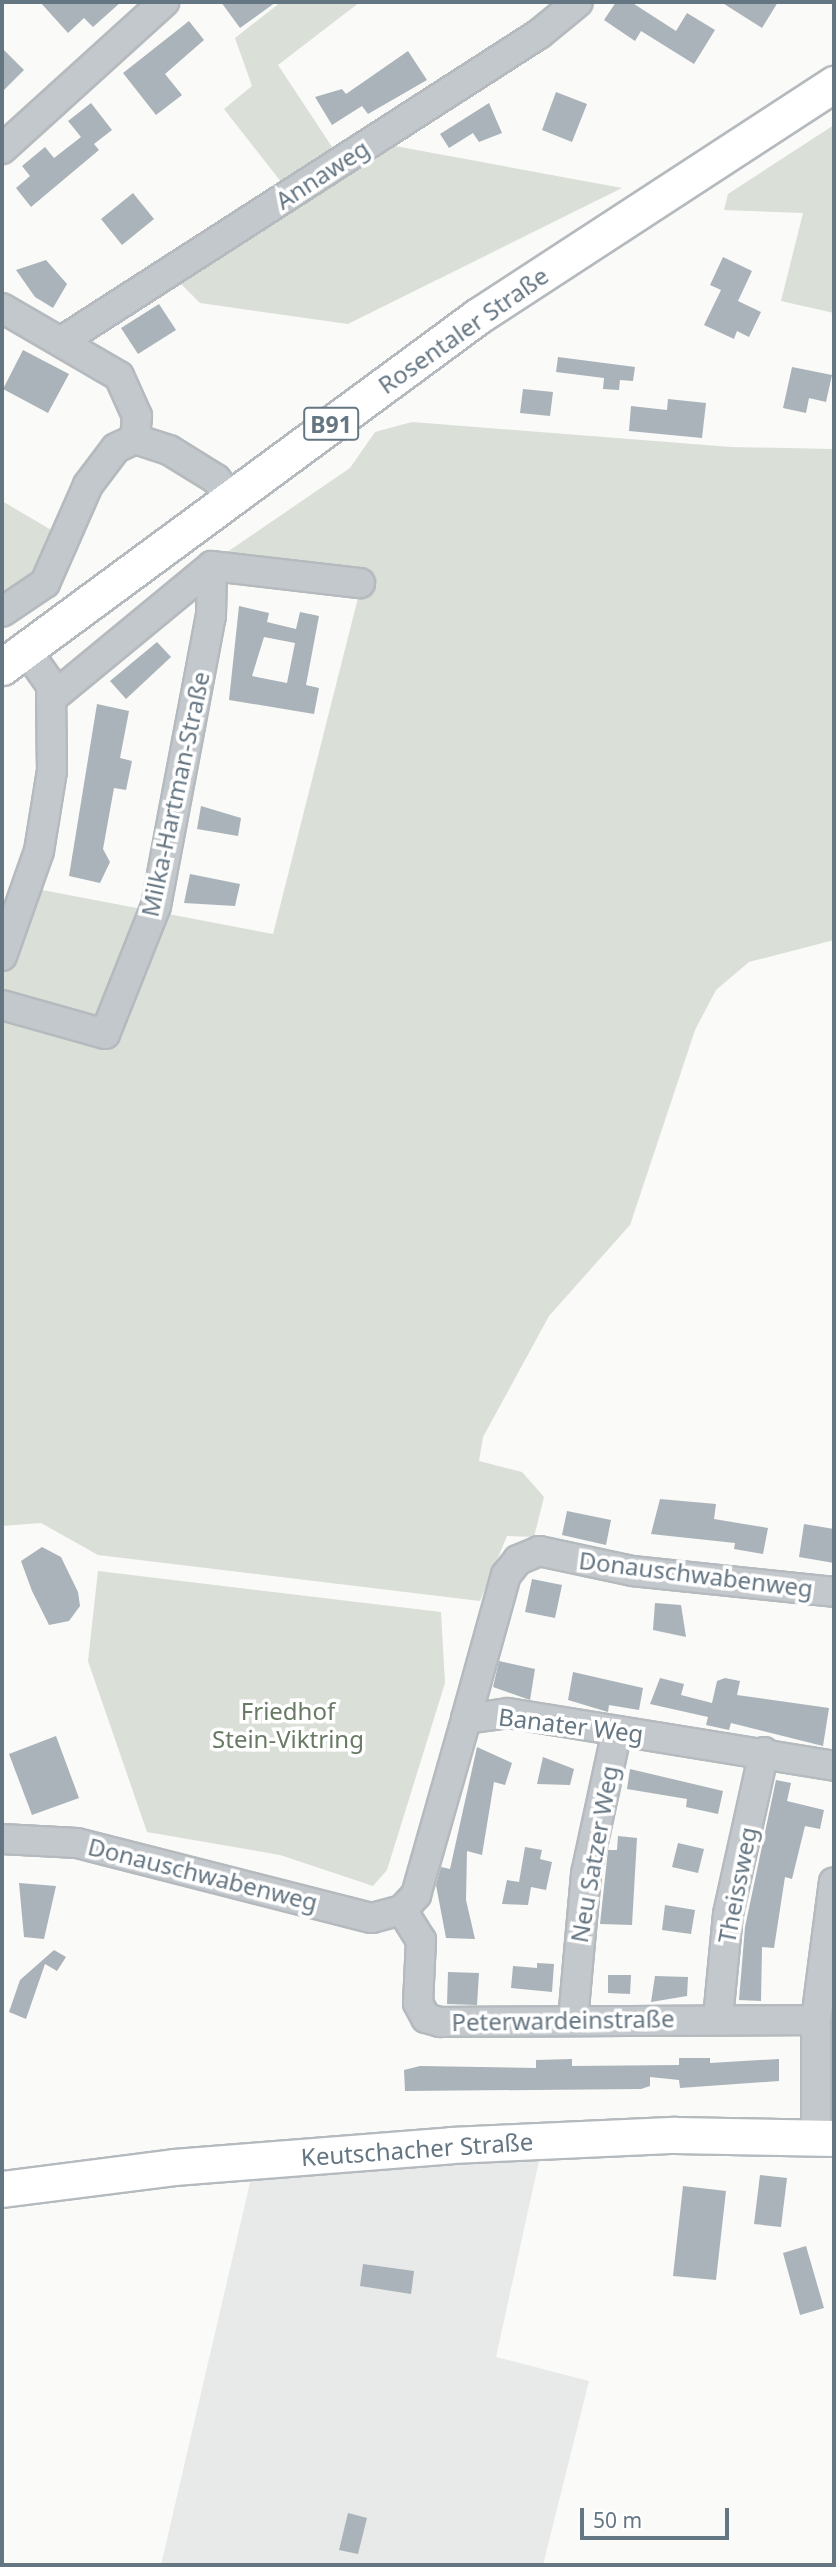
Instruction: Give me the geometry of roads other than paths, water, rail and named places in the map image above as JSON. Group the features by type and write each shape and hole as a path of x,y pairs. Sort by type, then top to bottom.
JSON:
{"main road":[{"name":"Rosentaler Straße","path":"14,658 229,496 545,271 834,84"},
{"name":"Keutschacher Straße","path":"2,2189 174,2166 451,2145 825,2138"}],"street":[{"path":"4,142 164,2"},
{"name":"Annaweg","path":"62,341 539,34 578,2"},
{"path":"2,308 119,376 130,390 135,439"},
{"path":"135,439 195,463 229,496"},
{"path":"2,612 44,583 99,467 135,439"},
{"path":"2,956 45,829 53,697 212,566 360,583"},
{"name":"Milka-Hartman-Straße","path":"2,1006 105,1034 156,906 211,616 212,566"},
{"path":"14,658 53,697"},
{"name":"Donauschwabenweg","path":"466,1719 506,1575 518,1560 539,1551 632,1571 834,1592"},
{"name":"Banater Weg","path":"402,1910 416,1895 466,1719 508,1713 764,1752 834,1766"},
{"name":"Neu Satzer Weg","path":"573,2021 586,1874 617,1731"},
{"name":"Theissweg","path":"718,2018 728,1914 764,1752"},
{"name":"Donauschwabenweg","path":"2,1839 77,1843 372,1918 402,1910"},
{"path":"825,2138 825,2083 816,2020 834,1882"},
{"name":"Peterwardeinstraße","path":"402,1910 421,1940 418,2003 426,2018 573,2021 718,2018 816,2020"}],"park label":[{"name":"Friedhof Stein-Viktring","path":"288,1725"}]}
